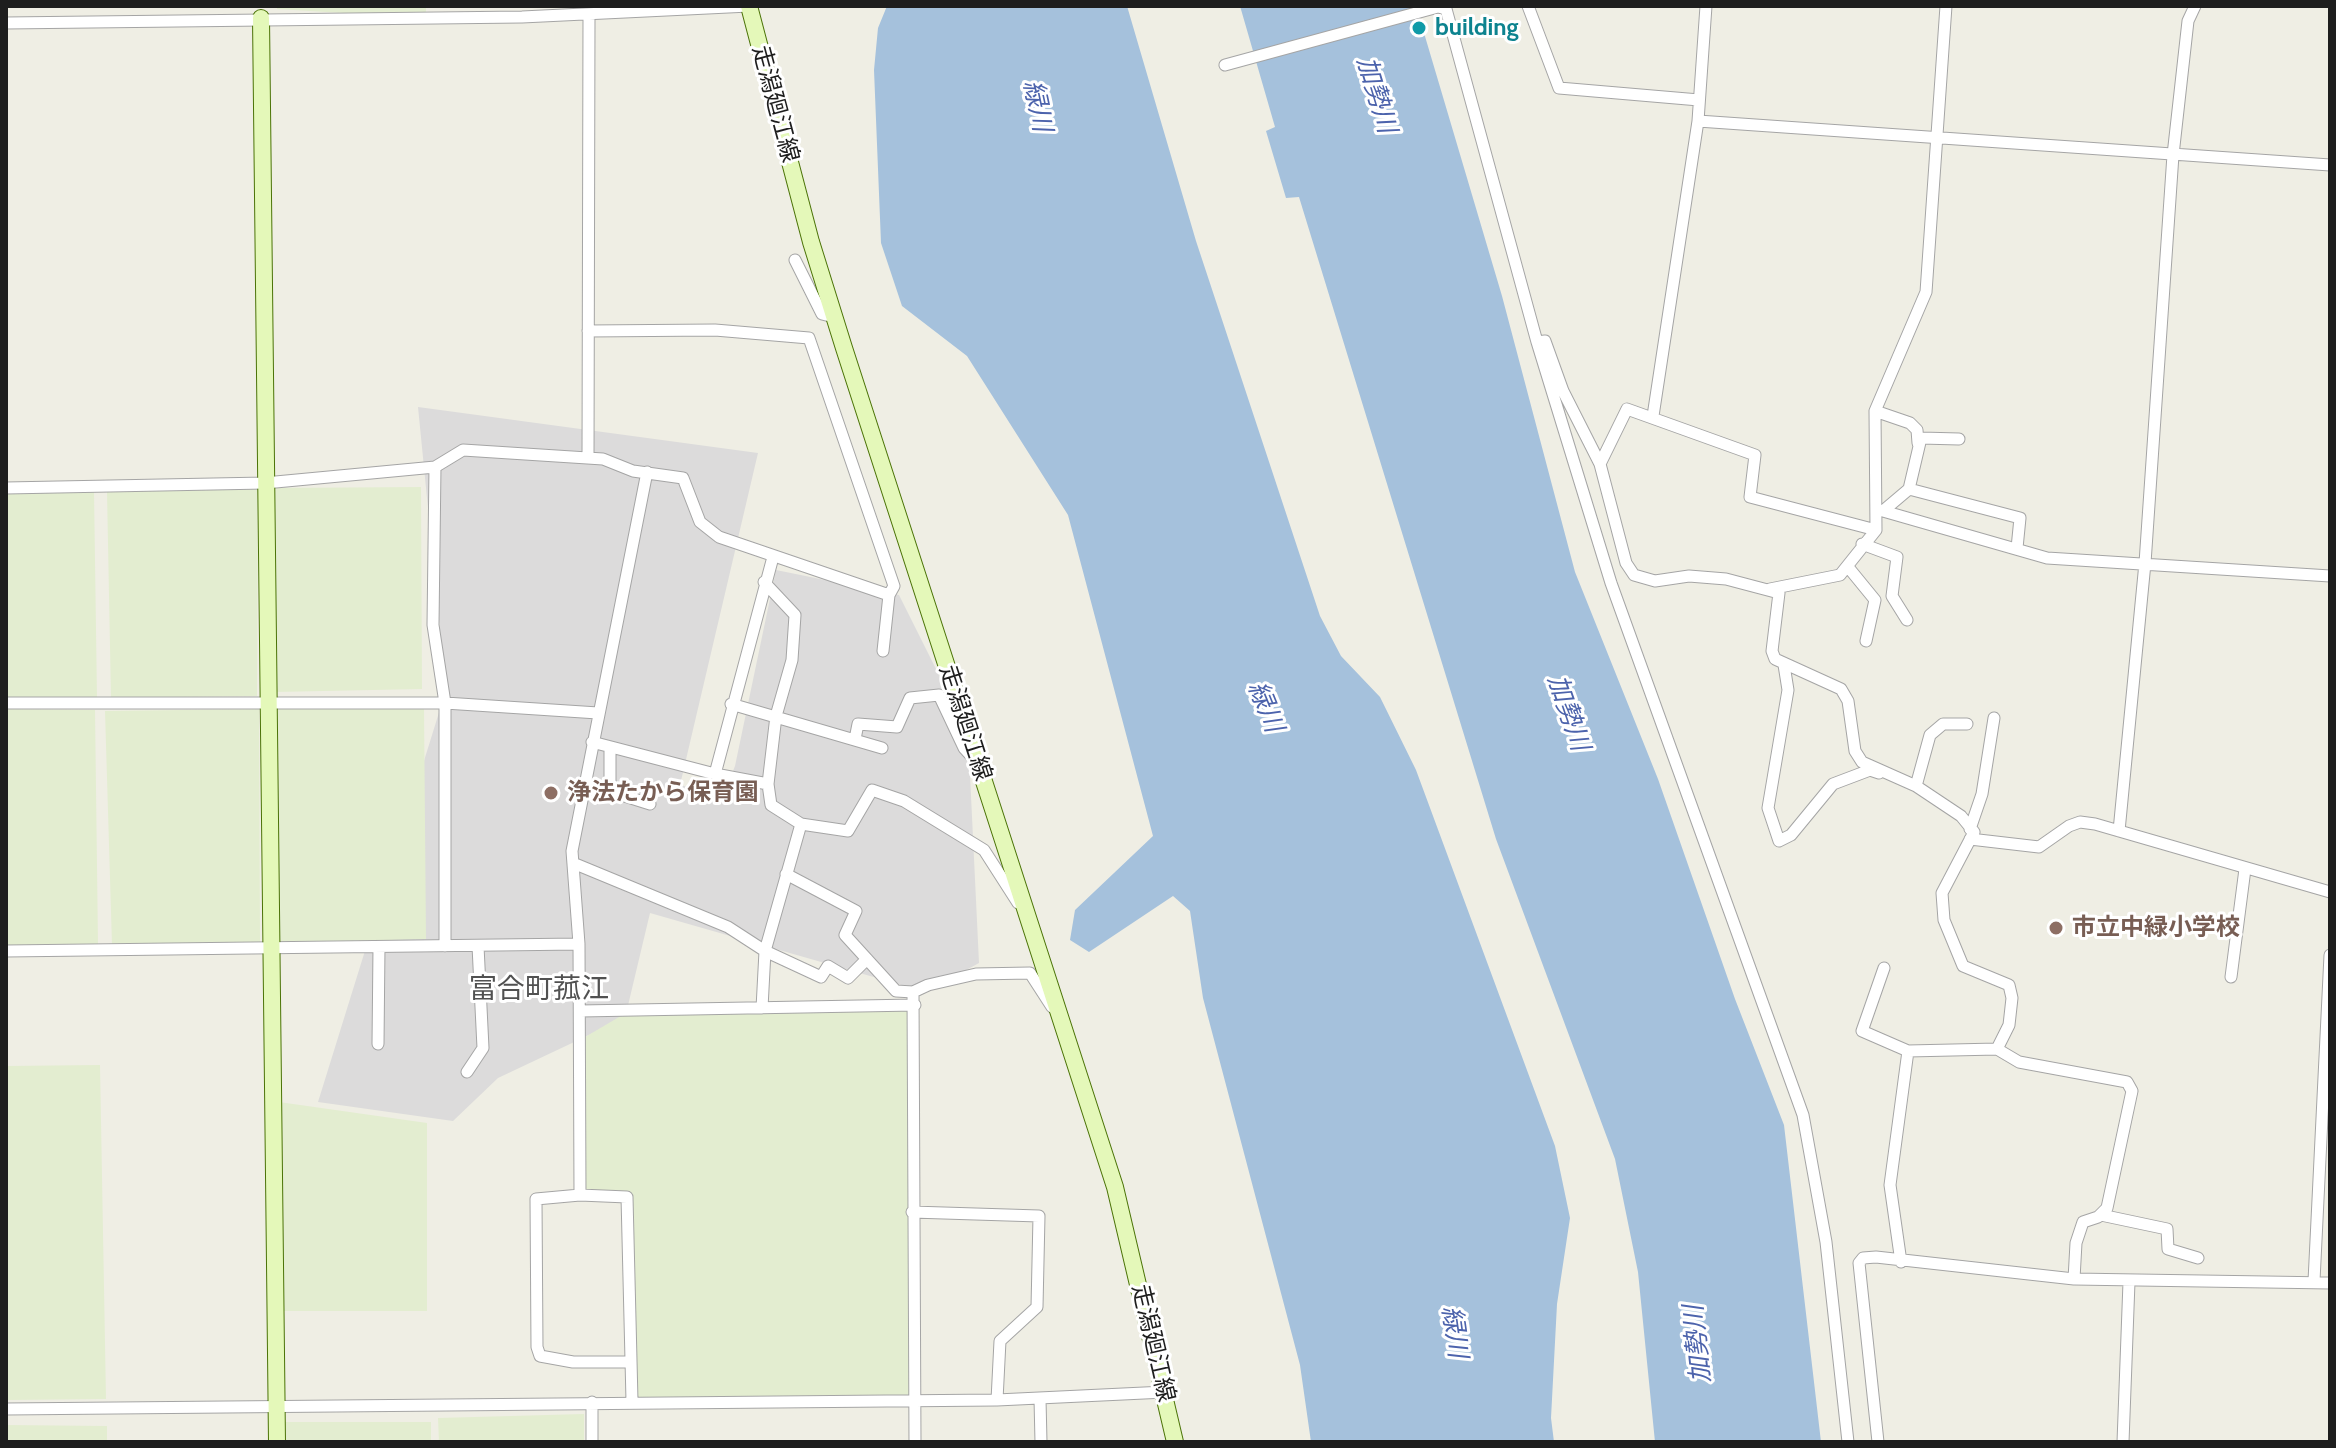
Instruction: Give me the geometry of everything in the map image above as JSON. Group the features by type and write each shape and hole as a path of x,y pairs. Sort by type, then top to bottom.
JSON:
{"main road":[{"name":"走潟廻江線","path":"749,6 834,317 1115,1187 1175,1442"},
{"path":"261,12 277,1442"}],"street":[{"path":"6,23 261,12 589,15 749,6"},
{"path":"1528,6 1559,88 1699,100"},
{"path":"1653,416 1698,121 1706,6"},
{"path":"1770,589 1840,575 1858,557 1862,544 1876,530 1880,510 1875,411 1926,292 1946,6"},
{"path":"2119,831 2145,563 2173,155 2188,21 2195,6"},
{"path":"1225,65 1443,7 1537,342 1611,583 1803,1115 1826,1242 1848,1442"},
{"path":"588,458 589,15"},
{"path":"1698,121 2330,165"},
{"path":"795,260 822,314 834,317"},
{"path":"588,331 715,330 809,338 894,586 889,595 883,651"},
{"path":"1537,342 1545,341 1563,391 1600,464 1626,563 1634,575 1655,581 1689,576 1726,579 1779,593 1772,651 1784,665 1841,689 1848,701 1855,751 1862,762 1883,774"},
{"path":"1600,464 1627,409 1755,455 1750,497 1876,530"},
{"path":"1875,411 1910,423 1917,430 1918,444"},
{"path":"1880,510 1909,489 1921,438 1959,439"},
{"path":"6,488 265,483 435,467 463,450 588,458 683,478 700,522 719,537 889,595"},
{"path":"435,467 433,625 445,703 445,946"},
{"path":"580,1195 579,944 573,863 592,742 647,472"},
{"path":"1909,489 2020,518 2017,548"},
{"path":"1880,510 2047,558 2330,576"},
{"path":"1862,544 1897,557 1895,600 1907,620"},
{"path":"715,774 731,704 773,557"},
{"path":"1848,567 1875,600"},
{"path":"764,582 795,615 792,660 775,719 768,784 771,805 801,824 848,831 872,790 904,801 984,850 1029,919"},
{"path":"1875,600 1895,600"},
{"path":"1866,641 1875,600"},
{"path":"1784,665 1788,690 1768,808 1779,841 1791,835 1833,784 1870,770 1916,786 1961,816 1970,834"},
{"path":"855,739 858,724 897,727 910,698 939,695 964,748 978,764"},
{"path":"6,703 445,703 598,713"},
{"path":"731,704 882,748"},
{"path":"1994,718 1982,794 1970,834 1942,893 1944,920 1963,966 2009,985 2012,998 2009,1025 1997,1049"},
{"path":"1916,786 1930,735 1943,724 1967,724"},
{"path":"592,742 715,774 768,784"},
{"path":"610,748 610,782 615,793 650,804"},
{"path":"1970,834 2039,847 2080,822 2330,892"},
{"path":"762,1008 765,951 801,824"},
{"path":"573,863 728,927 765,951 821,977 828,966 848,978 867,959"},
{"path":"2231,977 2245,869"},
{"path":"786,874 856,911 845,935 896,991 914,998"},
{"path":"6,951 579,944"},
{"path":"467,1072 483,1048 478,946"},
{"path":"378,1044 379,947"},
{"path":"2314,1281 2330,955"},
{"path":"1884,968 1862,1031 1908,1051 1997,1049 2019,1062 2127,1082 2132,1091 2110,1194 2101,1215"},
{"path":"580,1011 762,1008 914,998 976,974 1030,973 1063,1025"},
{"path":"914,998 912,1212 915,1442"},
{"path":"1901,1262 1890,1185 1908,1051"},
{"path":"631,1362 551,1360 540,1356 537,1347 534,1204 541,1197 627,1197 632,1401"},
{"path":"912,1212 1039,1216 1037,1307 1000,1341 997,1400"},
{"path":"2074,1279 2076,1243 2083,1222 2101,1215 2167,1229 2168,1249 2198,1258"},
{"path":"1878,1442 1859,1263 1863,1258 2129,1282 2330,1283"},
{"path":"2123,1442 2129,1282"},
{"path":"6,1409 997,1400 1165,1392"},
{"path":"1040,1399 1041,1442"},
{"path":"592,1402 592,1442"}],"shaded area":[{"path":"418,407 758,453 680,785 723,796 735,766 776,570 899,595 968,733 979,963 926,992 650,913 625,1018 498,1078 453,1121 318,1102 446,690"}],"green space":[{"path":"277,6 426,6 426,18 277,9"},
{"path":"421,487 422,689 274,692 271,488"},
{"path":"258,489 257,696 111,698 107,492"},
{"path":"94,491 97,698 6,698 6,494"},
{"path":"424,708 426,939 277,943 273,709"},
{"path":"6,709 95,710 98,944 6,947"},
{"path":"259,709 260,942 112,945 105,711"},
{"path":"915,1005 915,1399 632,1401 627,1198 580,1195 580,1040 631,1010"},
{"path":"100,1065 106,1399 6,1400 6,1066"},
{"path":"279,1102 427,1123 427,1311 280,1311"},
{"path":"584,1414 584,1442 439,1442 438,1418"},
{"path":"285,1422 431,1422 431,1442 286,1442"},
{"path":"6,1425 107,1426 107,1442 6,1442"}],"water":[{"name":"緑川","path":"887,6 1127,6 1196,241 1320,616 1341,656 1380,697 1416,770 1555,1146 1570,1218 1557,1304 1551,1418 1554,1442 1311,1442 1300,1365 1203,998 1190,911 1173,896 1089,952 1070,940 1075,910 1153,836 1068,515 967,356 902,306 881,243 874,70 878,28"},
{"name":"加勢川","path":"1240,6 1416,6 1502,296 1575,572 1658,779 1735,999 1784,1125 1821,1442 1655,1442 1638,1272 1615,1159 1496,839 1299,197 1286,198 1266,131 1275,127"}],"place":[{"name":"building","path":"1419,28"},
{"name":"浄法たから保育園","path":"551,793"},
{"name":"市立中緑小学校","path":"2056,928"}],"district":[{"name":"富合町菰江","path":"539,990"}]}
